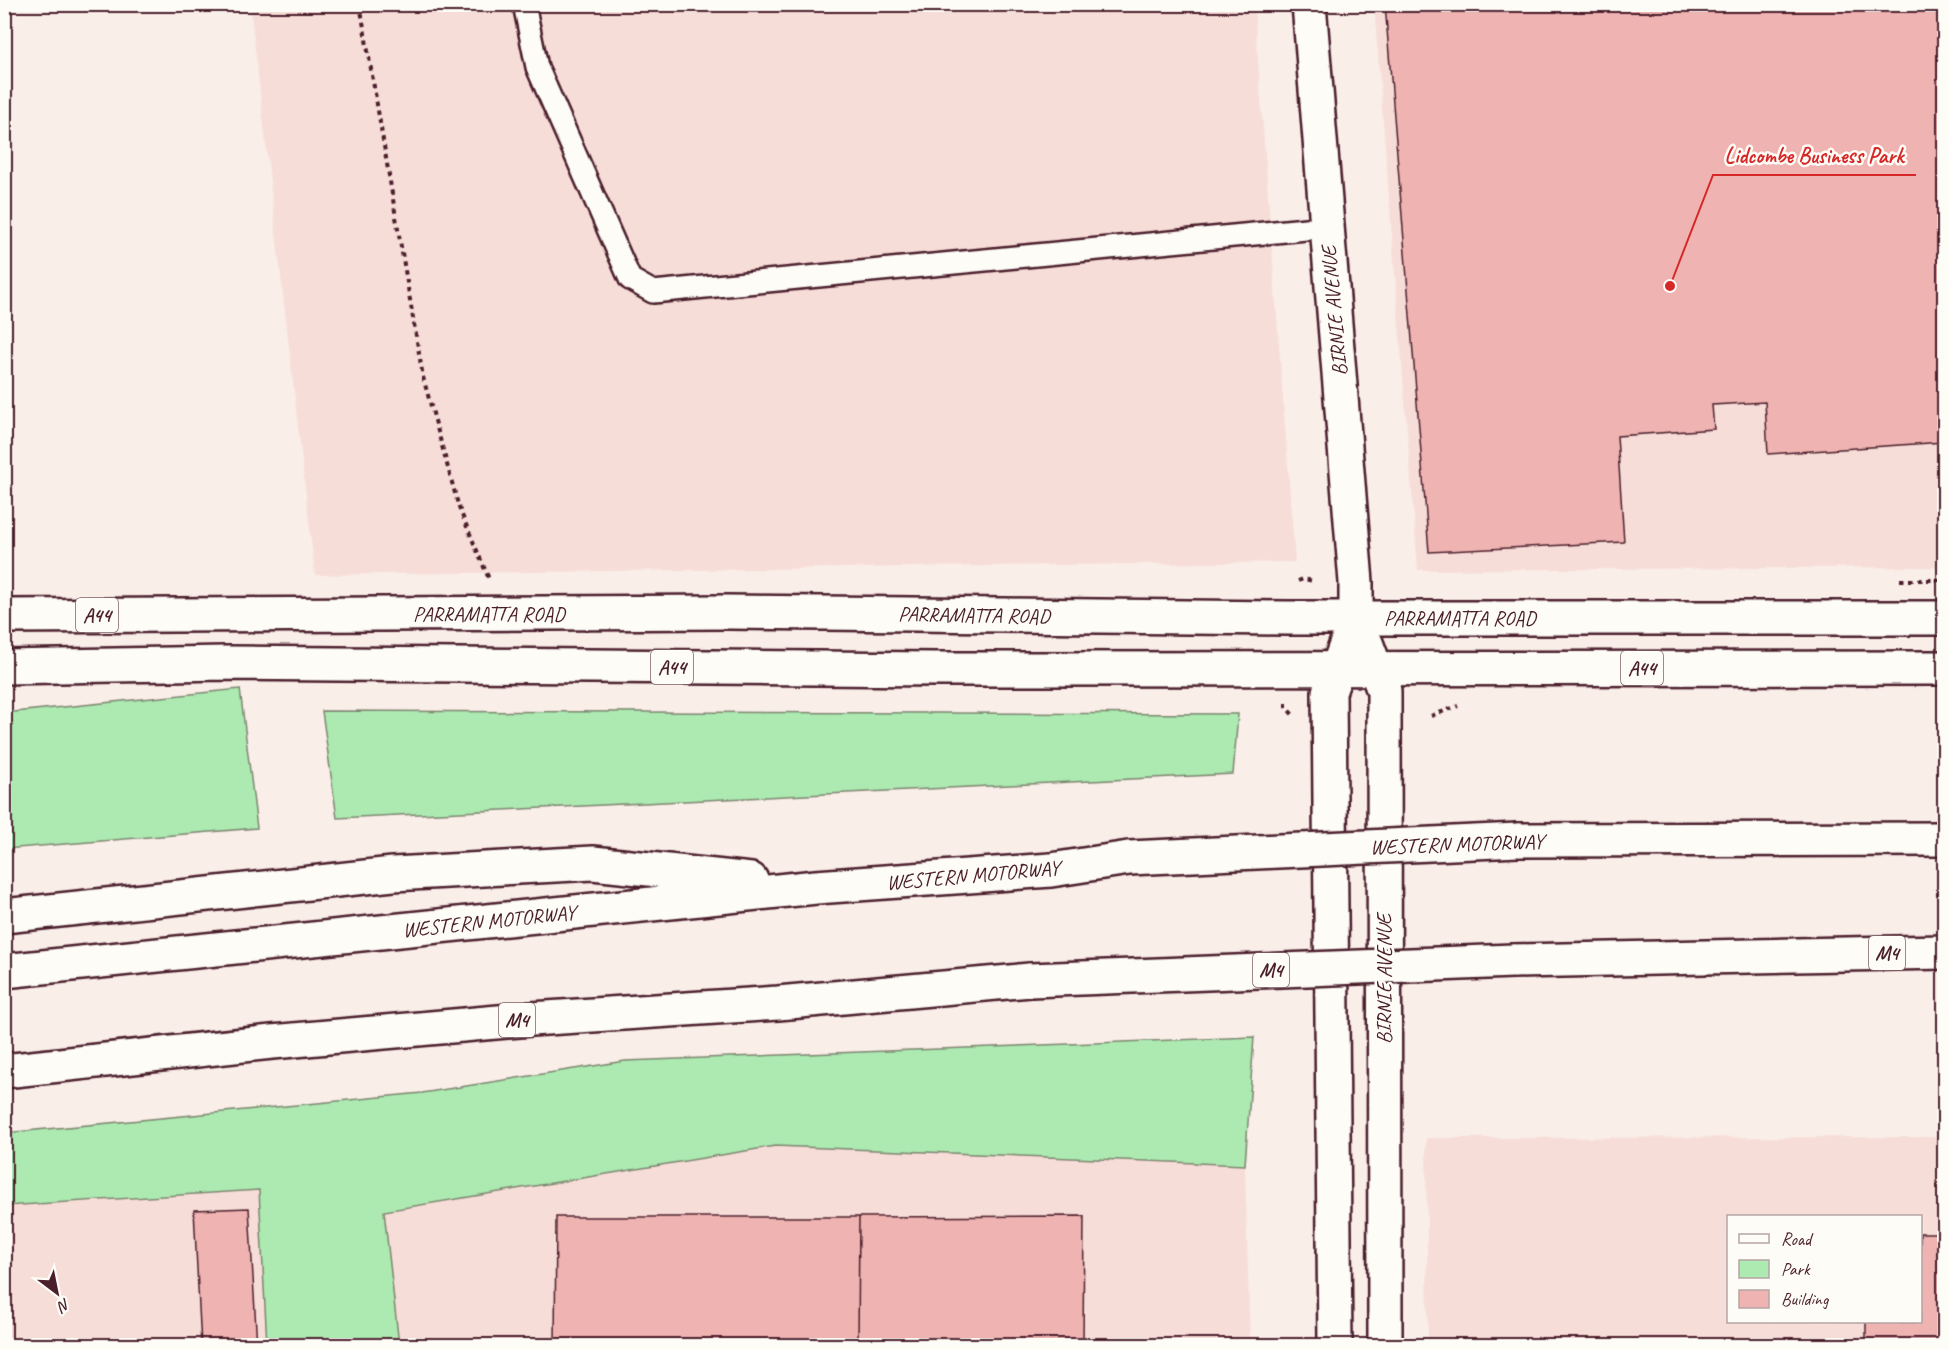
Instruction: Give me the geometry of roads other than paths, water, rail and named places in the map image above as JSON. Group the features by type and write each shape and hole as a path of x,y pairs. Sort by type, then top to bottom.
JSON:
{"main road":[{"name":"BIRNIE AVENUE","path":"1309,4 1356,582 1356,618 1329,692 1335,1346"},
{"name":"PARRAMATTA ROAD","path":"4,616 728,612 1356,618 1944,618"},
{"name":"BIRNIE AVENUE","path":"1356,618 1384,691 1385,1346"},
{"name":"A44","path":"4,667 225,663 1339,669 1944,668"},
{"name":"WESTERN MOTORWAY","path":"4,971 816,887 1051,870 1130,858 1518,840 1944,839"},
{"path":"4,916 393,874 593,863 816,887"},
{"name":"M4","path":"4,1071 436,1027 778,1004 1030,980 1513,961 1944,952"}],"lane":[{"path":"524,4 537,67 630,279 653,292 1327,227"}],"place":[{"name":"Lidcombe Business Park","path":"1670,286"}]}
